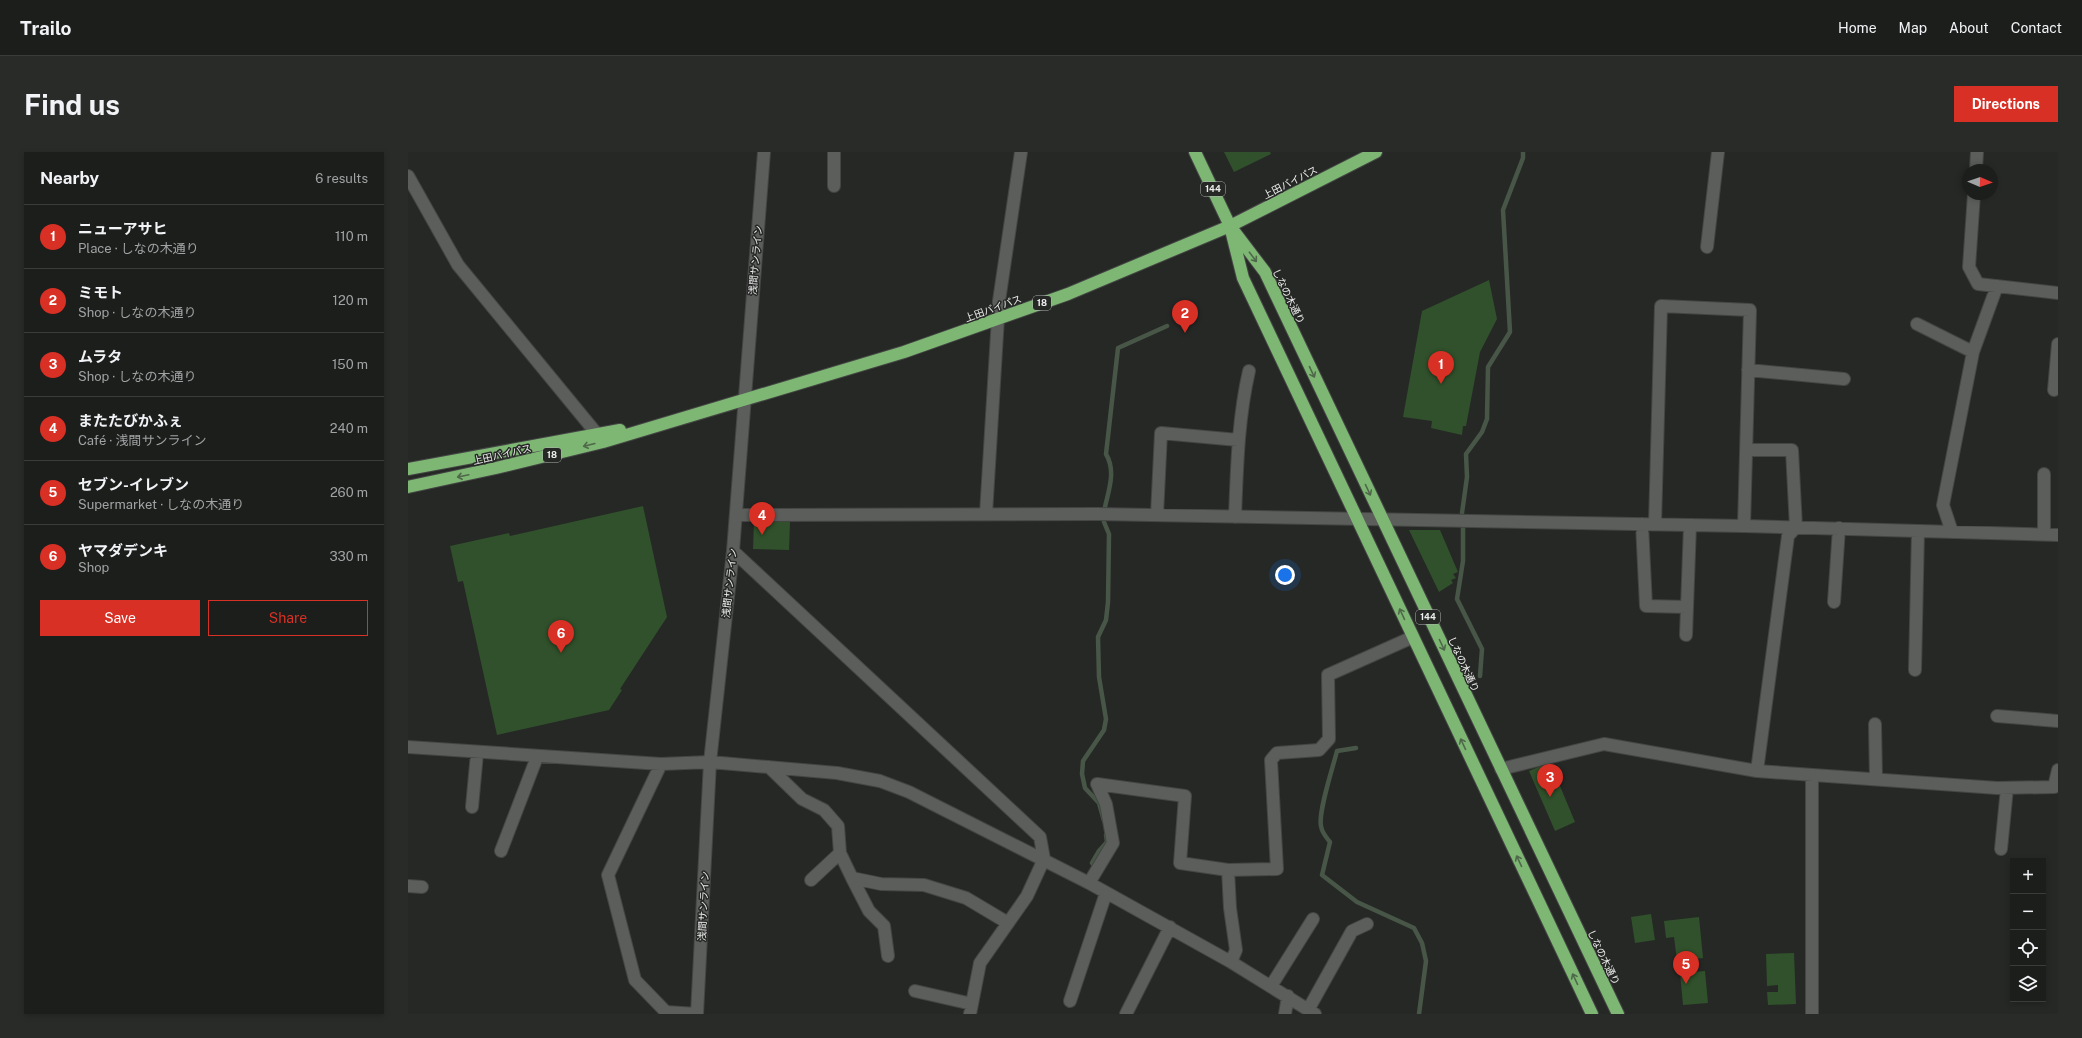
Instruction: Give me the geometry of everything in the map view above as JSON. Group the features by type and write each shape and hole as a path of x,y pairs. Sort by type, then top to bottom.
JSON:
{"highway":[{"name":"144","path":"1195,152 1230,226 1243,278 1592,1014"},
{"name":"上田バイパス","path":"408,487 550,455 694,415 904,352 1068,294 1230,226 1376,152"},
{"name":"しなの木通り","path":"1230,226 1264,272 1618,1014"},
{"name":"上田バイパス","path":"408,468 694,415"}],"street":[{"name":"浅間サンライン","path":"697,1014 710,762 733,551 764,152"},
{"path":"834,152 834,186"},
{"path":"986,514 999,318 1007,239 1021,152"},
{"path":"1707,247 1718,152"},
{"path":"1976,164 1977,152"},
{"path":"408,176 458,265 596,434"},
{"path":"1974,200 1969,267 1978,284 2058,293"},
{"path":"1952,532 1943,506 1973,352 1997,286"},
{"path":"1655,524 1661,306 1750,310 1744,526"},
{"path":"1917,324 1973,352"},
{"path":"2054,390 2058,344"},
{"path":"1748,370 1844,379"},
{"path":"1235,517 1241,404 1249,371"},
{"path":"1157,515 1161,433 1238,440"},
{"path":"1746,450 1792,450 1796,527 1788,536 1757,771"},
{"path":"2044,474 2044,535"},
{"path":"736,515 1157,515 1357,520 1796,527 2058,535"},
{"path":"1642,524 1646,606 1686,607"},
{"path":"1686,635 1690,525"},
{"path":"1834,602 1839,528"},
{"path":"1915,670 1918,531"},
{"path":"733,551 1040,837 1044,859 1027,896 980,963 971,1009 915,991"},
{"path":"1089,883 1113,842 1106,804 1097,784 1185,796 1180,863 1228,870 1277,869 1271,760 1277,753 1319,750 1330,739 1328,676 1413,637"},
{"path":"1997,716 2058,721"},
{"path":"1875,724 1876,779"},
{"path":"1501,769 1604,744 1757,771 2007,788 2056,787 2058,770"},
{"path":"408,747 477,753 661,764 710,762 837,773 880,781 910,792 1089,883 1231,962 1312,1012 1352,931 1367,924"},
{"path":"472,806 477,753"},
{"path":"501,851 537,757"},
{"path":"661,764 608,875 635,980 666,1012 697,1014"},
{"path":"769,767 802,799 824,810 838,826 840,853 869,911 884,926 888,956"},
{"path":"1812,775 1812,1014"},
{"path":"2001,849 2007,788"},
{"path":"811,880 840,853"},
{"path":"1228,870 1230,908 1236,950 1231,962"},
{"path":"852,878 881,884 924,885 966,898 1008,923"},
{"path":"408,886 422,887"},
{"path":"1070,1001 1106,893"},
{"path":"1271,986 1312,919"},
{"path":"1126,1014 1170,927"},
{"path":"1285,1014 1288,996"}],"building":[{"path":"1224,152 1270,152 1271,154 1234,172"},
{"path":"1489,280 1497,319 1480,352 1466,426 1463,426 1462,435 1431,428 1432,421 1403,417 1422,311"},
{"path":"643,506 667,617 620,689 622,690 609,710 497,735 463,581 458,582 450,546 509,533 510,536"},
{"path":"754,521 790,522 789,550 753,549"},
{"path":"1409,530 1440,530 1458,572 1453,574 1456,578 1451,580 1453,583 1439,592"},
{"path":"1550,762 1575,822 1555,831 1529,771"},
{"path":"1651,914 1655,940 1635,943 1631,917"},
{"path":"1699,917 1703,958 1677,961 1674,937 1666,938 1664,921"},
{"path":"1794,953 1796,1004 1768,1005 1767,992 1778,992 1778,985 1767,986 1766,954"},
{"path":"1705,971 1708,1003 1683,1005 1680,973"}],"waterway":[{"path":"1462,513 1467,477 1466,454 1482,432 1487,419 1488,367 1510,332 1503,210 1523,158 1523,152"},
{"path":"1105,507 1111,480 1111,467 1106,454 1118,348 1167,326"},
{"path":"1104,522 1109,534 1108,602 1106,620 1098,637 1099,677 1106,719 1104,730 1083,761 1082,774 1085,788 1099,803 1104,821"},
{"path":"1463,524 1463,561 1457,599 1482,649 1480,676"},
{"path":"1356,748 1337,751 1326,789 1321,826 1323,833 1330,842 1322,875 1357,902 1414,928 1422,943 1426,961 1419,1014"},
{"path":"1095,867 1092,863 1099,851 1107,842 1106,835"}],"place":[{"name":"ミモト","path":"1185,333"},
{"name":"ニューアサヒ","path":"1441,384"},
{"name":"またたびかふぇ","path":"762,535"},
{"name":"ヤマダデンキ","path":"561,653"},
{"name":"ムラタ","path":"1550,797"},
{"name":"セブン-イレブン","path":"1686,984"}]}
